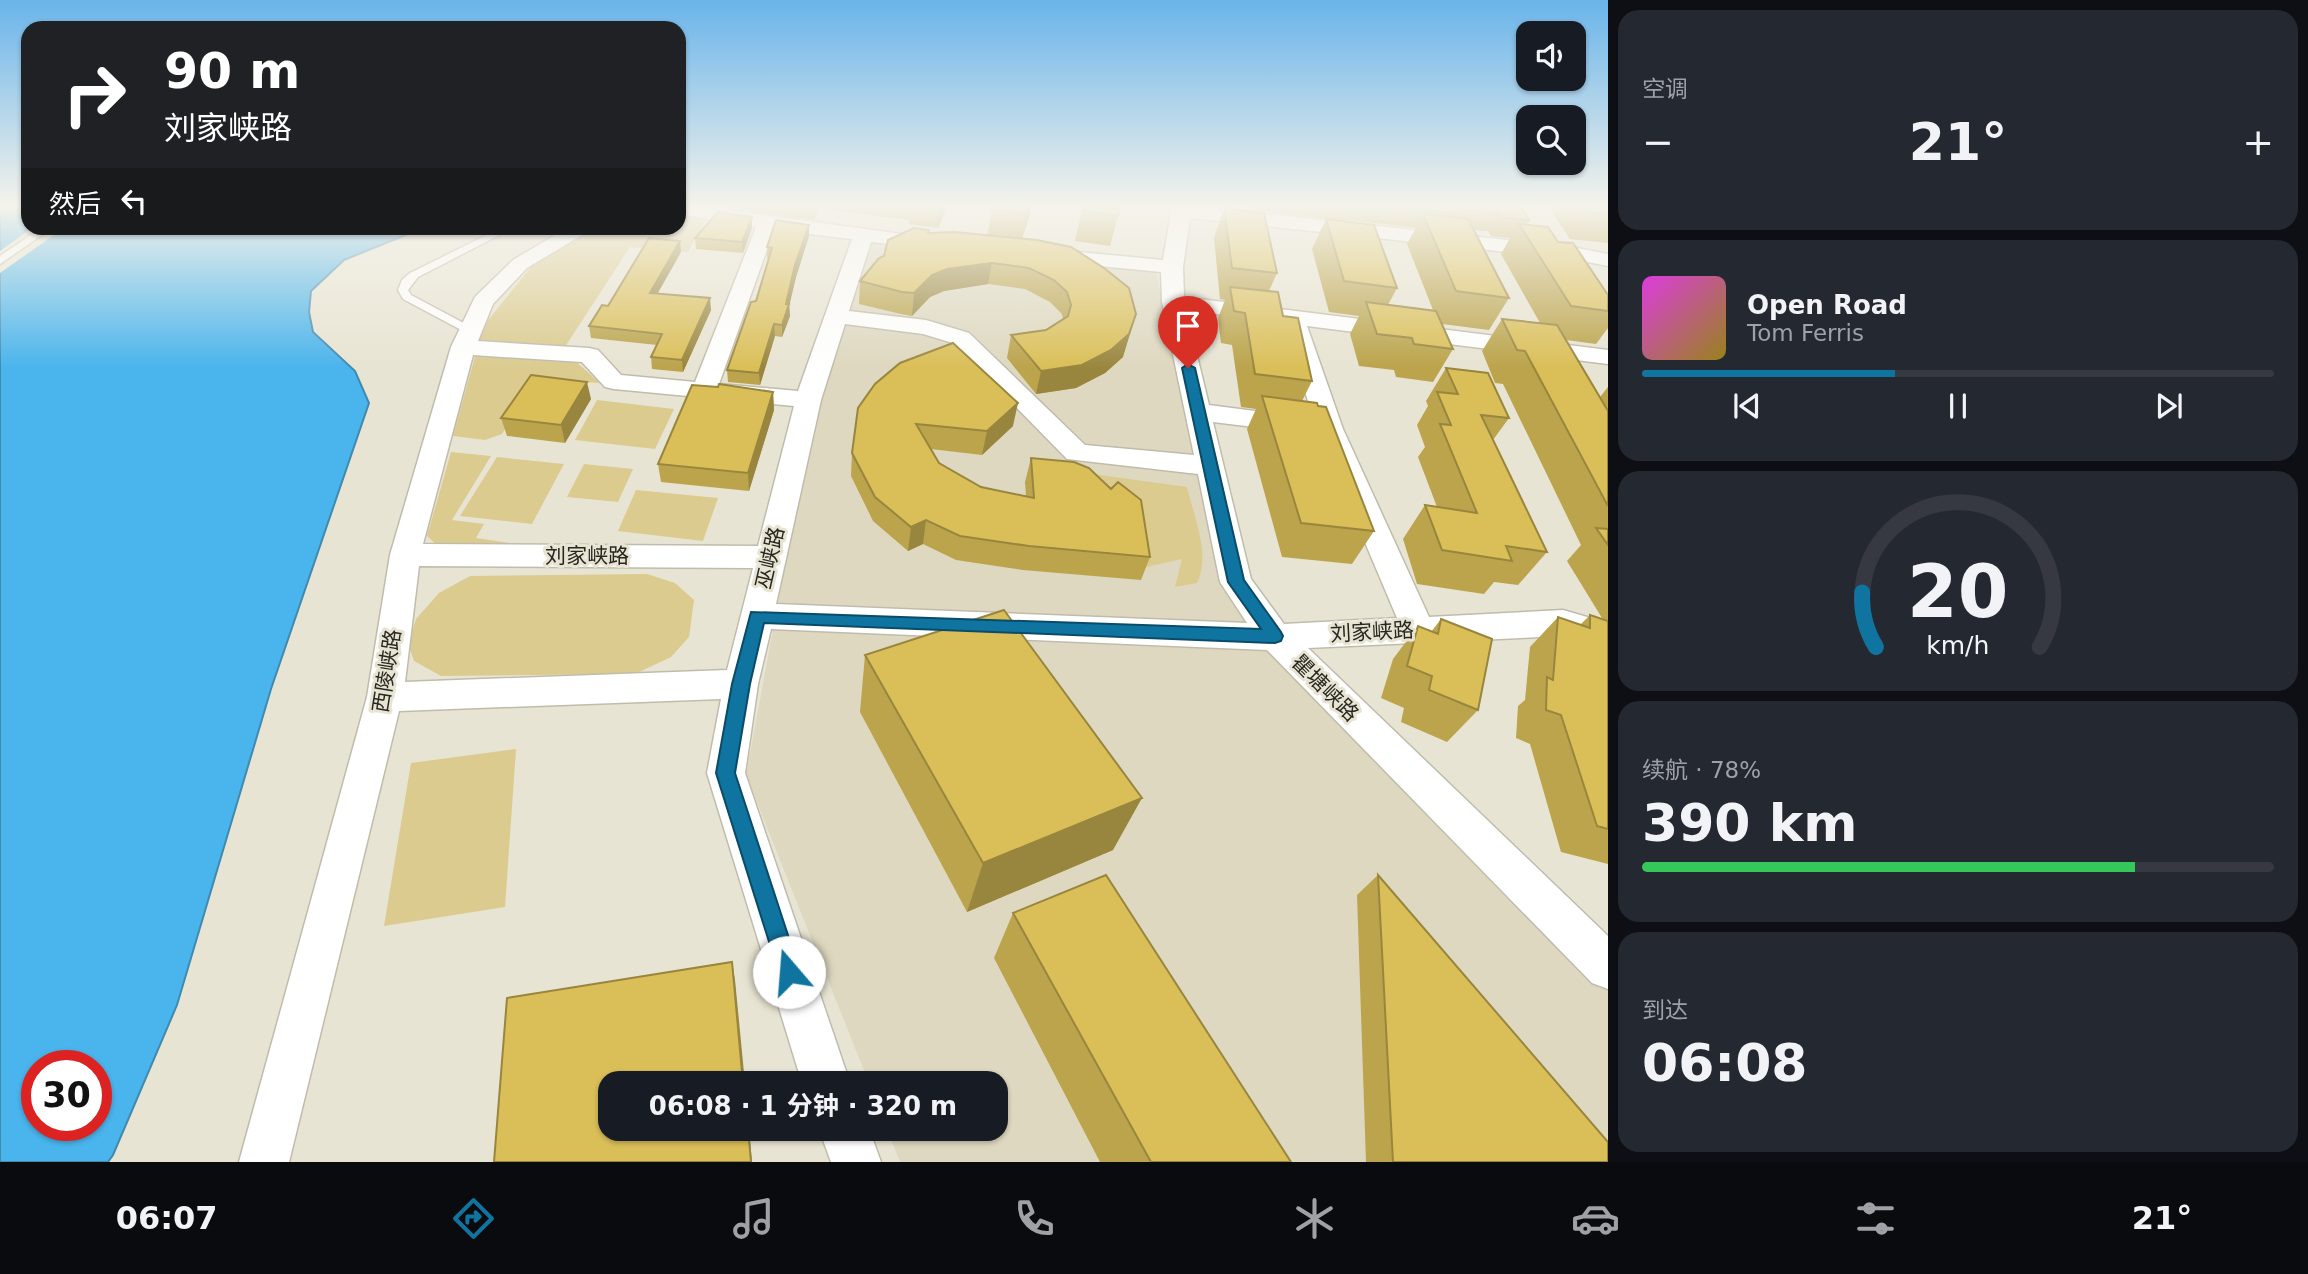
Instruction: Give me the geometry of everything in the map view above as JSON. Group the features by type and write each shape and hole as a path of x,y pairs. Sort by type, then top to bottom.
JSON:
{"street":[{"name":"西陵峡路","path":"264,1162 386,697 405,555 466,338 483,302 526,260"},
{"path":"704,390 753,260"},
{"name":"巫峡路","path":"822,1071 726,773 741,684 808,400 855,260"},
{"path":"1105,260 1172,267"},
{"name":"瞿塘峡路","path":"1173,260 1173,302 1236,582 1275,636 1608,967"},
{"path":"1577,260 1586,275"},
{"path":"1173,302 1608,357"},
{"path":"836,316 926,327 961,338 1077,453 1211,466"},
{"path":"1292,316 1330,429 1419,630"},
{"path":"466,338 589,355 614,382 808,400"},
{"path":"1199,412 1330,429"},
{"name":"刘家峡路","path":"405,555 770,557"},
{"name":"刘家峡路","path":"757,616 1275,636 1563,623 1608,636"},
{"path":"386,697 741,684"},
{"path":"848,1141 856,1162"}],"lane":[{"path":"444,260 414,275 402,290 466,338"}],"shaded area":[{"path":"536,260 621,260 561,353 469,344"},
{"path":"865,260 1042,260 1156,271 1219,579 1245,619 1608,985 1608,1162 900,1162 892,1141 1008,1141 1008,1071 864,1071 746,775 816,398"},
{"path":"476,353 573,359 600,383 534,379 502,434 485,440 453,436"},
{"path":"597,400 674,409 655,449 575,440"},
{"path":"451,452 491,456 452,520 484,524 476,538 544,548 439,547 427,536"},
{"path":"497,457 564,464 532,524 460,516"},
{"path":"584,464 633,469 618,502 567,497"},
{"path":"1056,469 1187,487 1202,548 1201,572 1197,583 1175,587 1182,559 1146,567 1143,531"},
{"path":"636,490 718,498 703,541 618,531"},
{"path":"647,574 675,583 694,600 689,637 671,657 635,674 441,676 414,661 408,644 416,619 439,593 470,576"},
{"path":"516,749 505,907 384,926 411,763"}],"water":[{"path":"0,260 344,260 311,291 309,312 313,332 355,371 369,403 271,689 177,1005 108,1162 0,1162"}],"pier":[{"path":"0,260 18,260 0,273"}],"building":[{"path":"636,260 669,260 650,293 710,298 682,360 651,357 662,334 589,326 602,305 608,306"},
{"path":"768,260 797,260 786,304 789,304 782,325 774,324 759,373 727,370 751,302 756,301"},
{"path":"877,260 1092,260 1129,288 1136,314 1129,334 1111,350 1082,365 1041,371 1011,335 1046,330 1068,316 1071,305 1067,292 1054,280 1029,268 992,263 947,269 932,275 914,293 860,281"},
{"path":"1231,260 1274,260 1277,273 1232,268"},
{"path":"1338,260 1387,260 1397,288 1344,281"},
{"path":"1443,260 1489,260 1509,298 1456,291"},
{"path":"1542,260 1585,260 1608,295 1608,311 1571,306"},
{"path":"1230,287 1278,292 1283,316 1298,318 1312,381 1255,374 1245,313 1234,311"},
{"path":"1366,302 1436,311 1453,349 1414,344 1412,338 1377,334"},
{"path":"1502,319 1557,325 1608,411 1608,506 1525,351 1517,350"},
{"path":"953,343 1018,403 987,431 916,424 939,463 981,487 1034,498 1031,458 1074,462 1089,468 1111,489 1118,482 1141,500 1150,557 1029,546 960,536 926,520 911,527 875,497 852,453 858,408 875,384 900,363"},
{"path":"1446,368 1488,373 1509,418 1481,415 1547,552 1506,546 1512,561 1442,550 1425,505 1477,513 1440,424 1451,425 1437,392 1458,394"},
{"path":"531,375 587,382 561,425 501,418"},
{"path":"719,384 773,392 748,473 658,464 692,385 718,387"},
{"path":"1262,396 1317,403 1318,406 1326,407 1374,531 1301,523"},
{"path":"1596,528 1608,529 1608,545"},
{"path":"1004,610 1142,798 983,863 865,655"},
{"path":"1590,615 1608,621 1608,829 1597,826 1561,715 1546,710 1547,677 1553,680 1558,617 1590,628"},
{"path":"1441,619 1492,639 1478,710 1429,690 1432,676 1407,666 1418,626 1438,634"},
{"path":"1106,875 1291,1162 1151,1162 1013,913"},
{"path":"1378,875 1608,1142 1608,1162 1393,1162"},
{"path":"732,962 742,1071 598,1071 598,1141 749,1141 751,1162 494,1162 507,998"}],"route":[{"path":"789,972 726,773 741,684 757,616 1275,636 1236,582 1188,368"}]}
